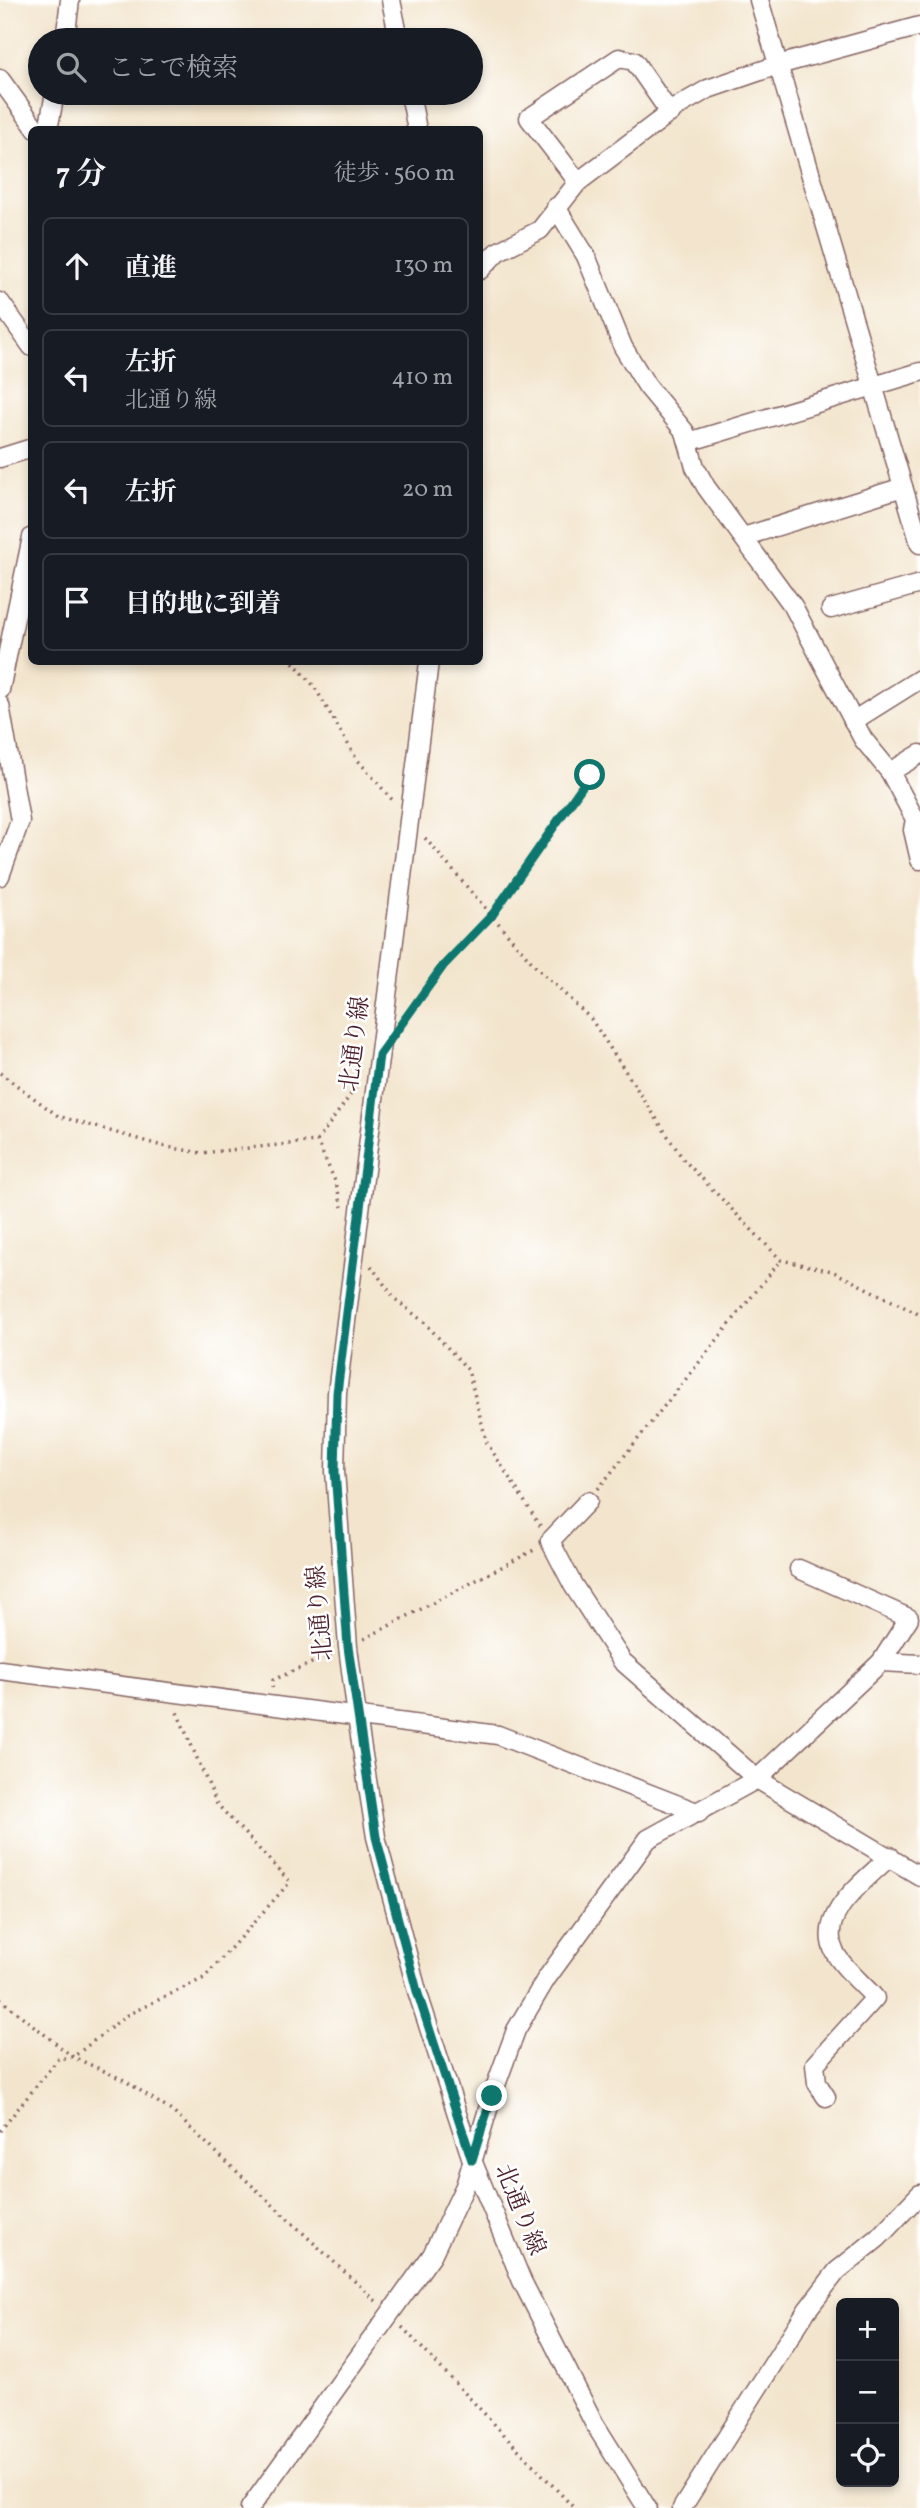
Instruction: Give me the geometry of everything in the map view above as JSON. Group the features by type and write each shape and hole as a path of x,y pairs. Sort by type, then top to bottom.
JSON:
{"street":[{"path":"66,28 70,0"},
{"path":"391,0 397,28"},
{"path":"759,0 920,544"},
{"path":"483,267 497,252 540,230 578,182 670,113 708,89 778,65 920,26"},
{"path":"578,182 529,118 619,58 634,61 670,113"},
{"path":"0,79 34,126"},
{"path":"49,126 53,105"},
{"path":"412,105 416,126"},
{"path":"556,207 586,256 623,347 647,386 685,432 695,467 706,487 793,606 853,721 890,772 917,818 914,838 920,860"},
{"path":"0,302 28,341"},
{"path":"688,442 920,372"},
{"path":"0,458 28,449"},
{"path":"743,537 903,487"},
{"path":"0,690 28,556"},
{"path":"831,609 920,584"},
{"name":"北通り線","path":"429,665 407,818 337,1393 335,1471 348,1647 376,1837 417,1991 472,2160 528,2293 594,2423 647,2508"},
{"path":"853,721 920,679"},
{"path":"0,705 20,821 0,876"},
{"path":"890,772 920,754"},
{"path":"587,1501 550,1541 573,1585 622,1661 757,1779 920,1876"},
{"path":"250,2508 432,2255 465,2186 516,2030 546,1979 649,1839 757,1779 880,1662 909,1618 799,1569"},
{"path":"880,1662 920,1664"},
{"path":"0,1670 498,1735 699,1813"},
{"path":"826,2097 817,2082 815,2064 875,1998 835,1953 831,1936 835,1913 890,1856"},
{"path":"682,2508 807,2310 837,2271 877,2238 920,2194"}],"path":[{"path":"296,665 314,686 356,758 536,967 591,1019 683,1159 781,1260 832,1271 920,1315"},
{"path":"0,1073 58,1116 162,1146 201,1153 317,1141 443,966 493,914 590,775"},
{"path":"268,1705 273,1680 348,1647 550,1541 500,1467 488,1443 468,1370 424,1322 395,1299 347,1229 336,1183 317,1141"},
{"path":"587,1501 781,1260"},
{"path":"0,2131 58,2059 73,2057 127,2015 204,1978 290,1882 217,1804 168,1692"},
{"path":"0,2000 73,2057 124,2080 173,2112 390,2314 574,2508"}],"route":[{"path":"492,2096 472,2160 417,1991 376,1837 348,1647 335,1471 337,1393 379,1055 443,966 493,914 590,775"}]}
